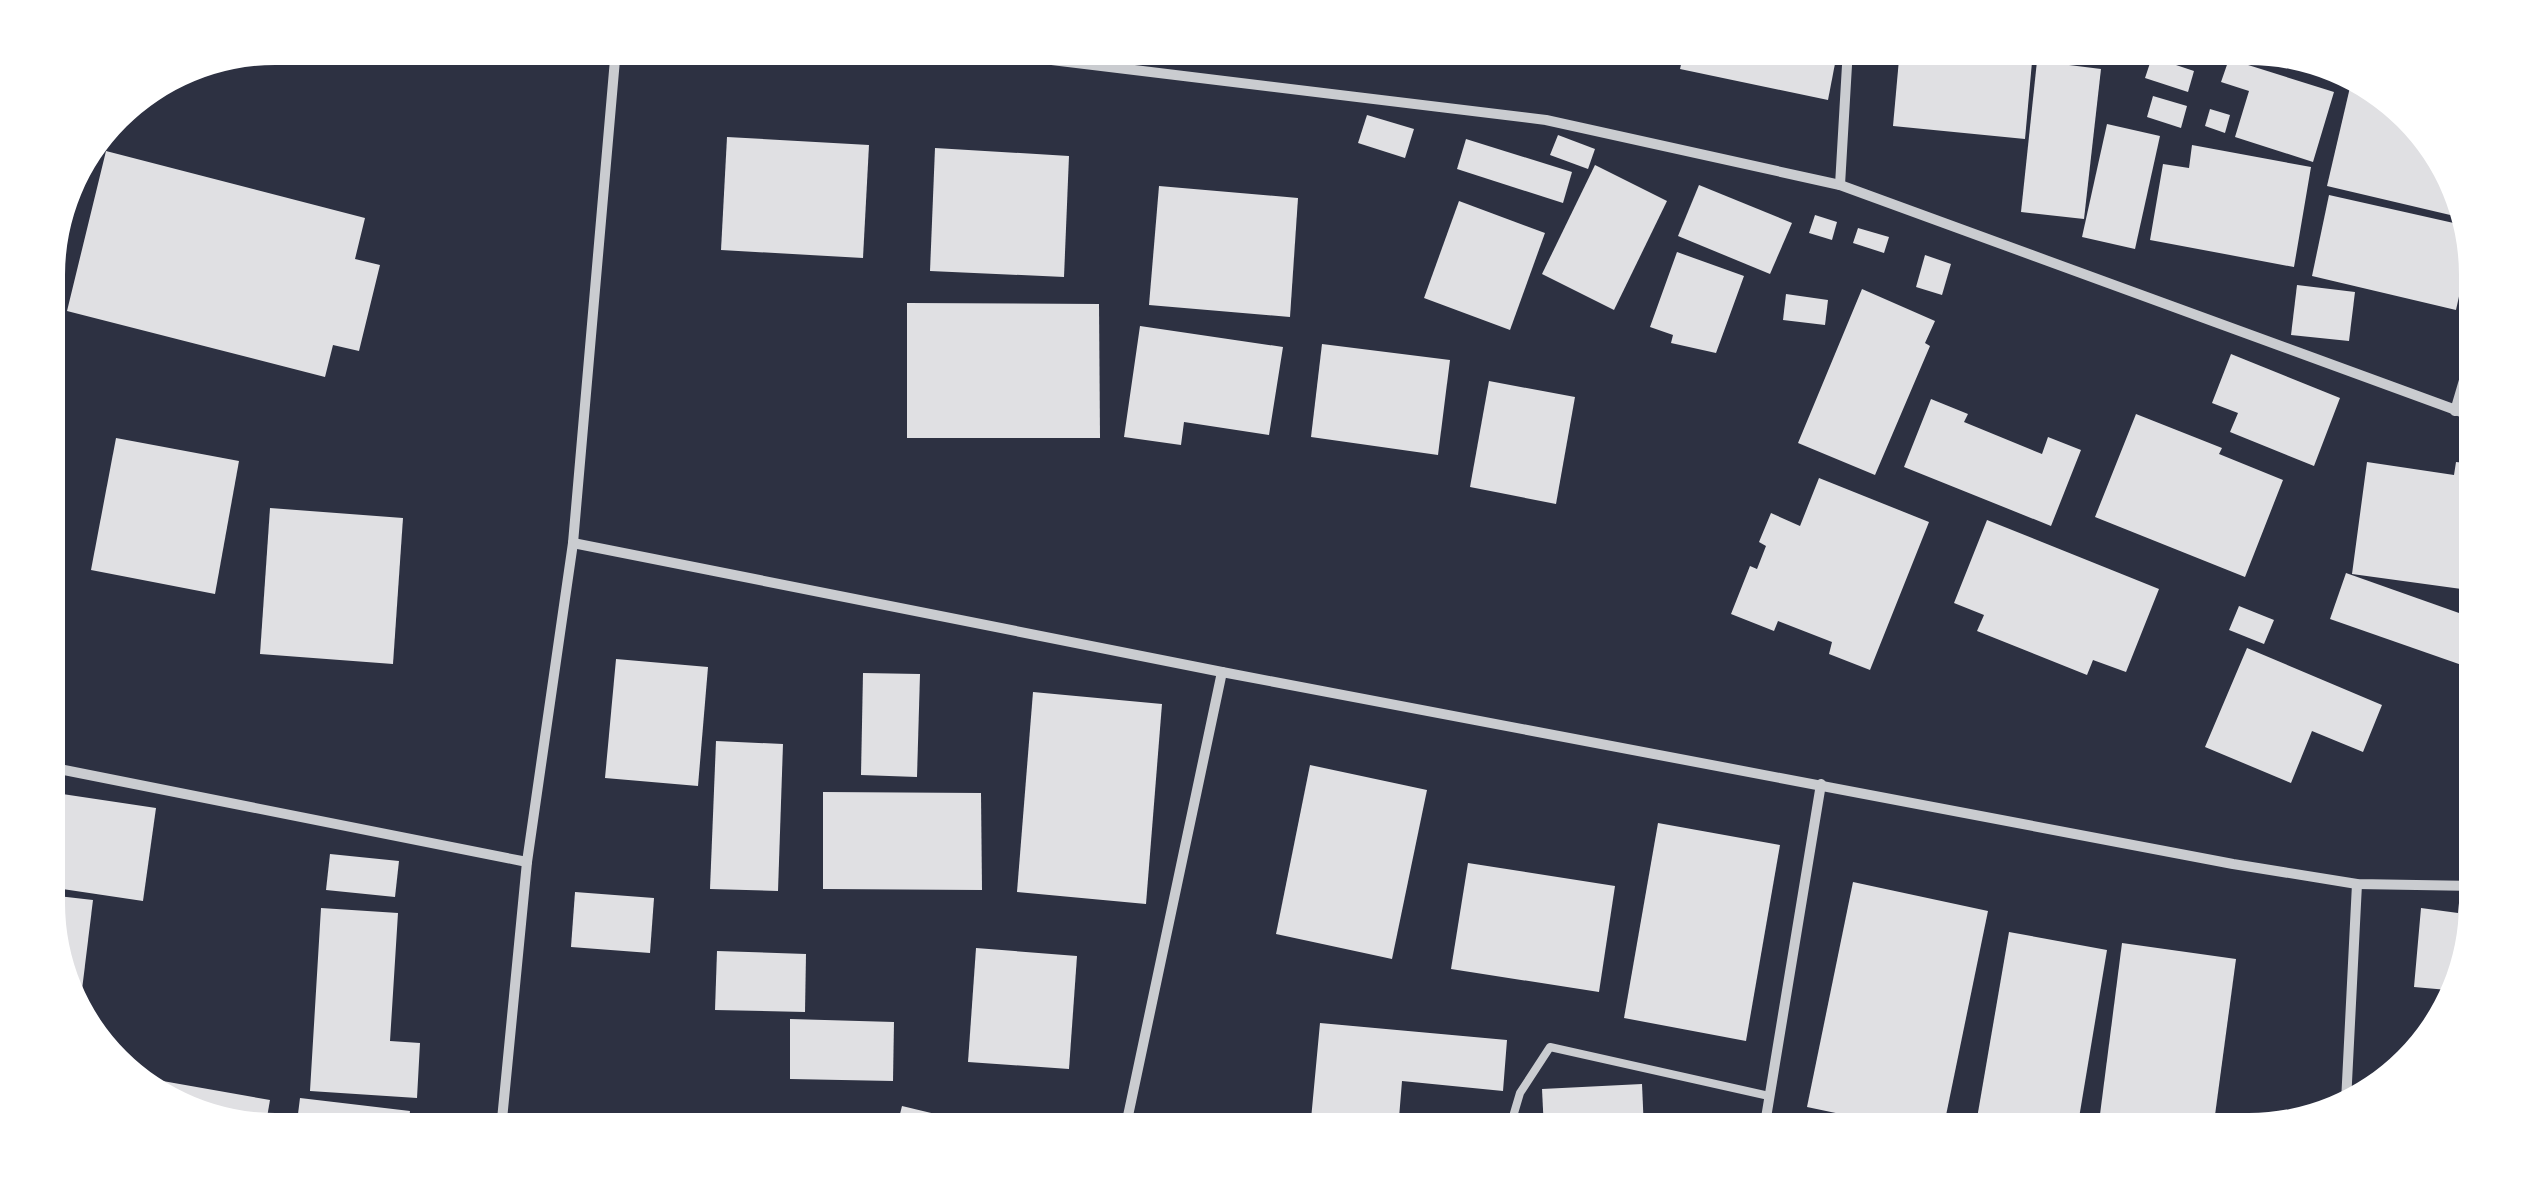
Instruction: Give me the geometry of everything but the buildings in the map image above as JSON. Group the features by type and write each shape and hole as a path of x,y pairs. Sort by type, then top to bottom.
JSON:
{"street":[{"path":"503,1113 527,862 572,543 615,65"},
{"path":"1093,65 1546,120 1840,185 2459,411"},
{"path":"1840,185 1847,65"},
{"path":"2456,410 2459,399"},
{"path":"572,543 1222,672 2232,864 2357,884 2459,886"},
{"path":"1129,1113 1222,672"},
{"path":"65,770 527,862"},
{"path":"1766,1113 1821,784"},
{"path":"2347,1088 2357,884"}],"lane":[{"path":"1514,1113 1520,1093 1550,1047 1769,1096"}]}
